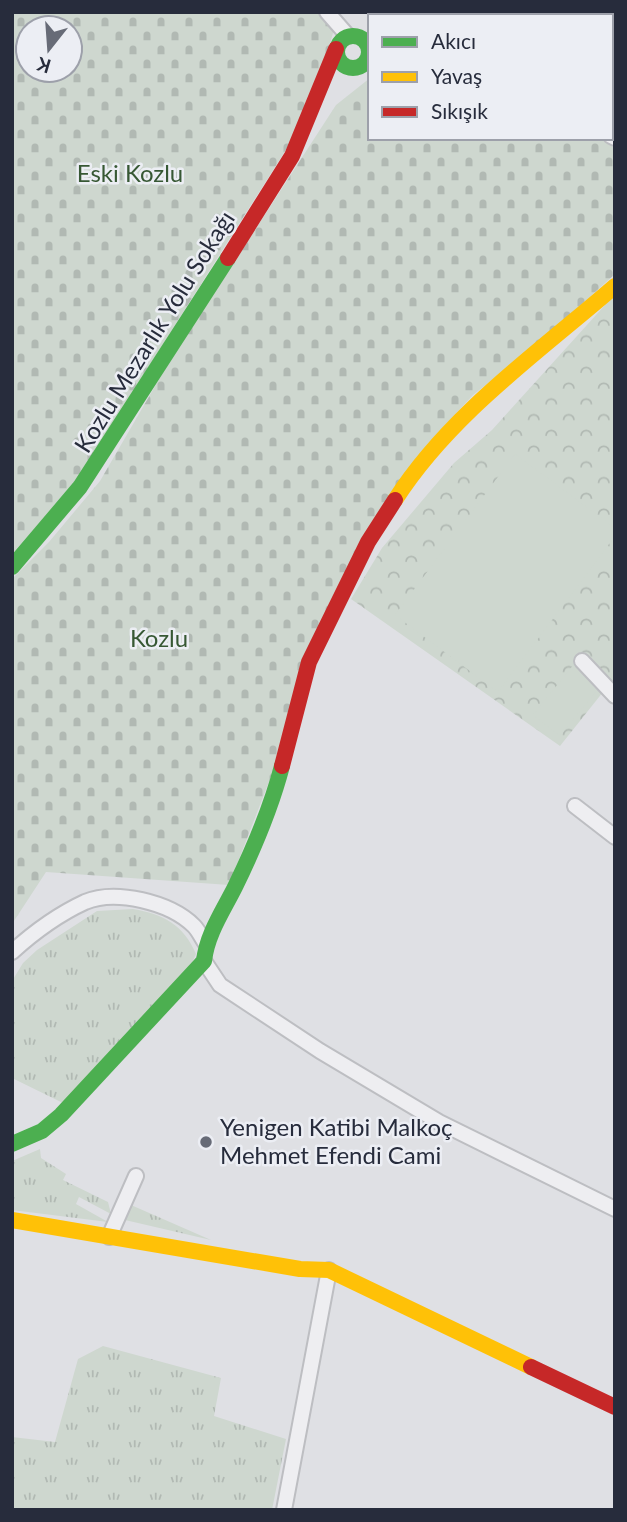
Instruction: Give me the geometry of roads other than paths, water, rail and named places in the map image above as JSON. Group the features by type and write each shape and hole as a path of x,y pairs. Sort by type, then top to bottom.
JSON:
{"street":[{"path":"327,12 348,36"},
{"path":"314,107 336,49 348,36 358,36 368,42"},
{"path":"336,49 338,60 362,65"},
{"path":"314,107 362,65"},
{"name":"Kozlu Mezarlık Yolu Sokağı","path":"12,567 38,542 94,471 181,327 275,187 314,107"},
{"path":"12,1144 42,1131 61,1115 204,961 206,944 236,885 273,799 309,662 368,542 411,475 452,427 615,286"},
{"path":"582,661 615,696"},
{"path":"575,806 615,837"},
{"path":"12,952 32,934 86,901 107,897 129,899 175,913 193,926 206,944"},
{"path":"204,961 219,985 320,1051 439,1122 615,1209"},
{"path":"108,1237 136,1177"},
{"path":"12,1220 300,1269 329,1270 424,1318 459,1331 615,1407"},
{"path":"284,1510 329,1270"},
{"path":"424,1318 459,1342 615,1419"}],"place":[{"name":"Yenigen Katibi Malkoç Mehmet Efendi Cami","path":"206,1142"}],"park label":[{"name":"Eski Kozlu","path":"130,174"},
{"name":"Kozlu","path":"159,639"}]}
